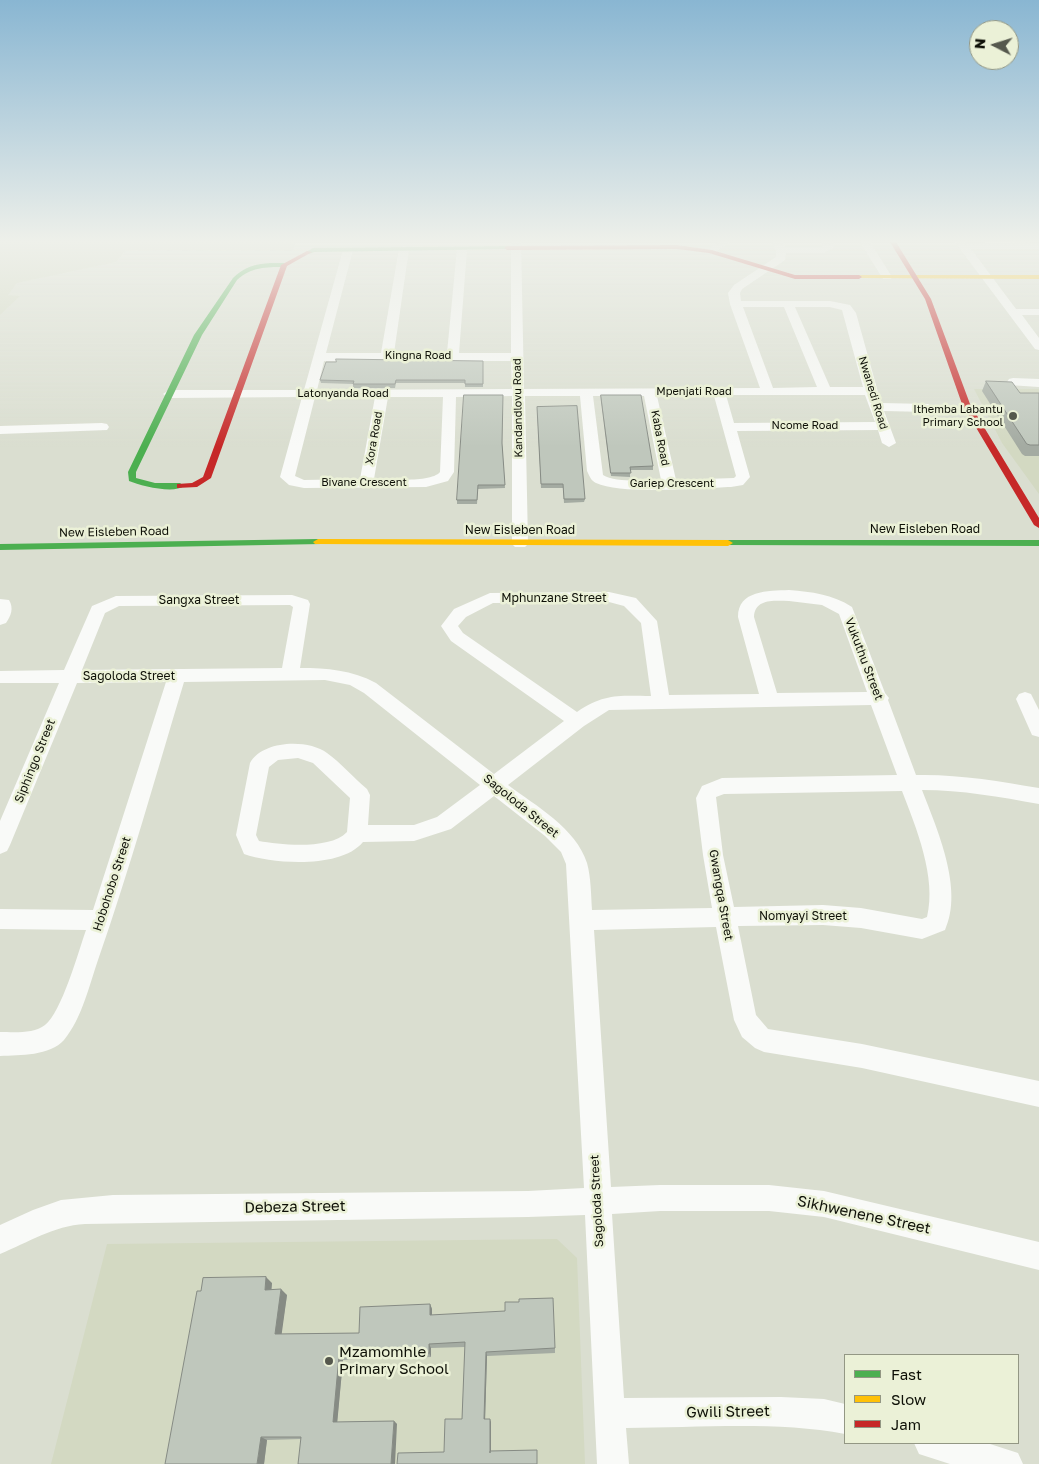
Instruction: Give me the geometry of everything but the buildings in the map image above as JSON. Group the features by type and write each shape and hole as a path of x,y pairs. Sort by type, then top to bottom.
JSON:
{"street":[{"path":"215,310 198,335 132,472 132,479 138,483 189,485 207,478 268,310"},
{"path":"309,394 332,310"},
{"path":"387,357 394,310"},
{"path":"453,356 457,310"},
{"name":"Kandandlovu Road","path":"517,310 520,544"},
{"path":"738,310 768,392"},
{"path":"791,310 825,391"},
{"name":"Nwanedi Road","path":"848,310 870,391 881,426 889,443"},
{"path":"933,310 966,404 1039,525"},
{"path":"1013,312 1039,312"},
{"path":"1013,312 1039,345"},
{"name":"Kingna Road","path":"319,357 518,356"},
{"path":"1013,382 1039,382"},
{"name":"Mpenjati Road","path":"518,393 870,391"},
{"name":"Kaba Road","path":"650,392 669,484"},
{"name":"Gariep Crescent","path":"586,393 596,476 602,480 621,484 731,484 741,480 742,473 719,392"},
{"name":"Bivane Crescent","path":"309,394 287,477 299,483 426,483 443,478 447,472 450,393"},
{"name":"Latonyanda Road","path":"169,394 518,393"},
{"name":"Xora Road","path":"366,483 382,394"},
{"path":"875,407 928,408"},
{"name":"Ncome Road","path":"729,427 881,426"},
{"path":"0,430 102,427"},
{"name":"New Eisleben Road","path":"0,547 353,542 520,544 1039,543"},
{"name":"Vukuthu Street","path":"770,700 746,617 746,608 756,599 770,597 818,598 846,611 911,783"},
{"name":"Mphunzane Street","path":"577,721 457,637 449,626 460,613 490,598 609,598 630,602 649,621 661,700"},
{"name":"Sangxa Street","path":"70,676 98,610 106,604 116,601 292,600 302,604 290,675"},
{"path":"0,604 3,604 3,613 0,619"},
{"name":"Sagoloda Street","path":"0,678 324,674 355,680 377,693 552,830 568,846 577,864 582,920 613,1464"},
{"name":"Siphingo Street","path":"0,845 70,676"},
{"name":"Hobohobo Street","path":"0,1044 38,1042 55,1033 67,1014 101,920 177,676"},
{"path":"357,834 414,833 444,823 577,721 608,702 880,698"},
{"path":"1025,699 1039,730"},
{"path":"298,752 319,757 360,795 357,834 350,843 330,851 268,852 252,848 246,835 260,763 274,753 298,752"},
{"name":"Gwangqa Street","path":"1039,796 950,782 732,785 722,786 709,792 706,798 706,809 743,1012 745,1021 753,1033 764,1040 862,1056 1039,1094"},
{"name":"Nomyayi Street","path":"582,920 841,915 922,929 937,924 941,906 935,852 911,783"},
{"path":"0,918 101,920"},
{"name":"Sikhwenene Street","path":"597,1201 660,1198 796,1199 824,1204 1039,1256"},
{"name":"Debeza Street","path":"0,1240 23,1228 68,1212 113,1209 597,1201"},
{"name":"Gwili Street","path":"609,1413 781,1412 824,1414 844,1419"},
{"path":"933,1444 977,1460 1007,1464"}],"shaded area":[{"name":"Ithemba Labantu Primary School","path":"974,389 1039,389 1039,494 1002,443"},
{"name":"Mzamomhle Primary School","path":"557,1239 577,1258 585,1464 51,1464 107,1244"}],"traffic: fast":[{"path":"180,486 161,486 143,483 132,479 132,472 198,335 214,310"},
{"path":"0,547 318,542"},
{"path":"728,543 1039,543"}],"traffic: slow":[{"path":"318,542 728,543"}],"traffic: jam":[{"path":"180,486 194,485 207,478 268,310"},
{"path":"932,310 966,404 1039,525"}],"place":[{"name":"Ithemba Labantu Primary School","path":"1013,416"},
{"name":"Mzamomhle Primary School","path":"329,1361"}]}
